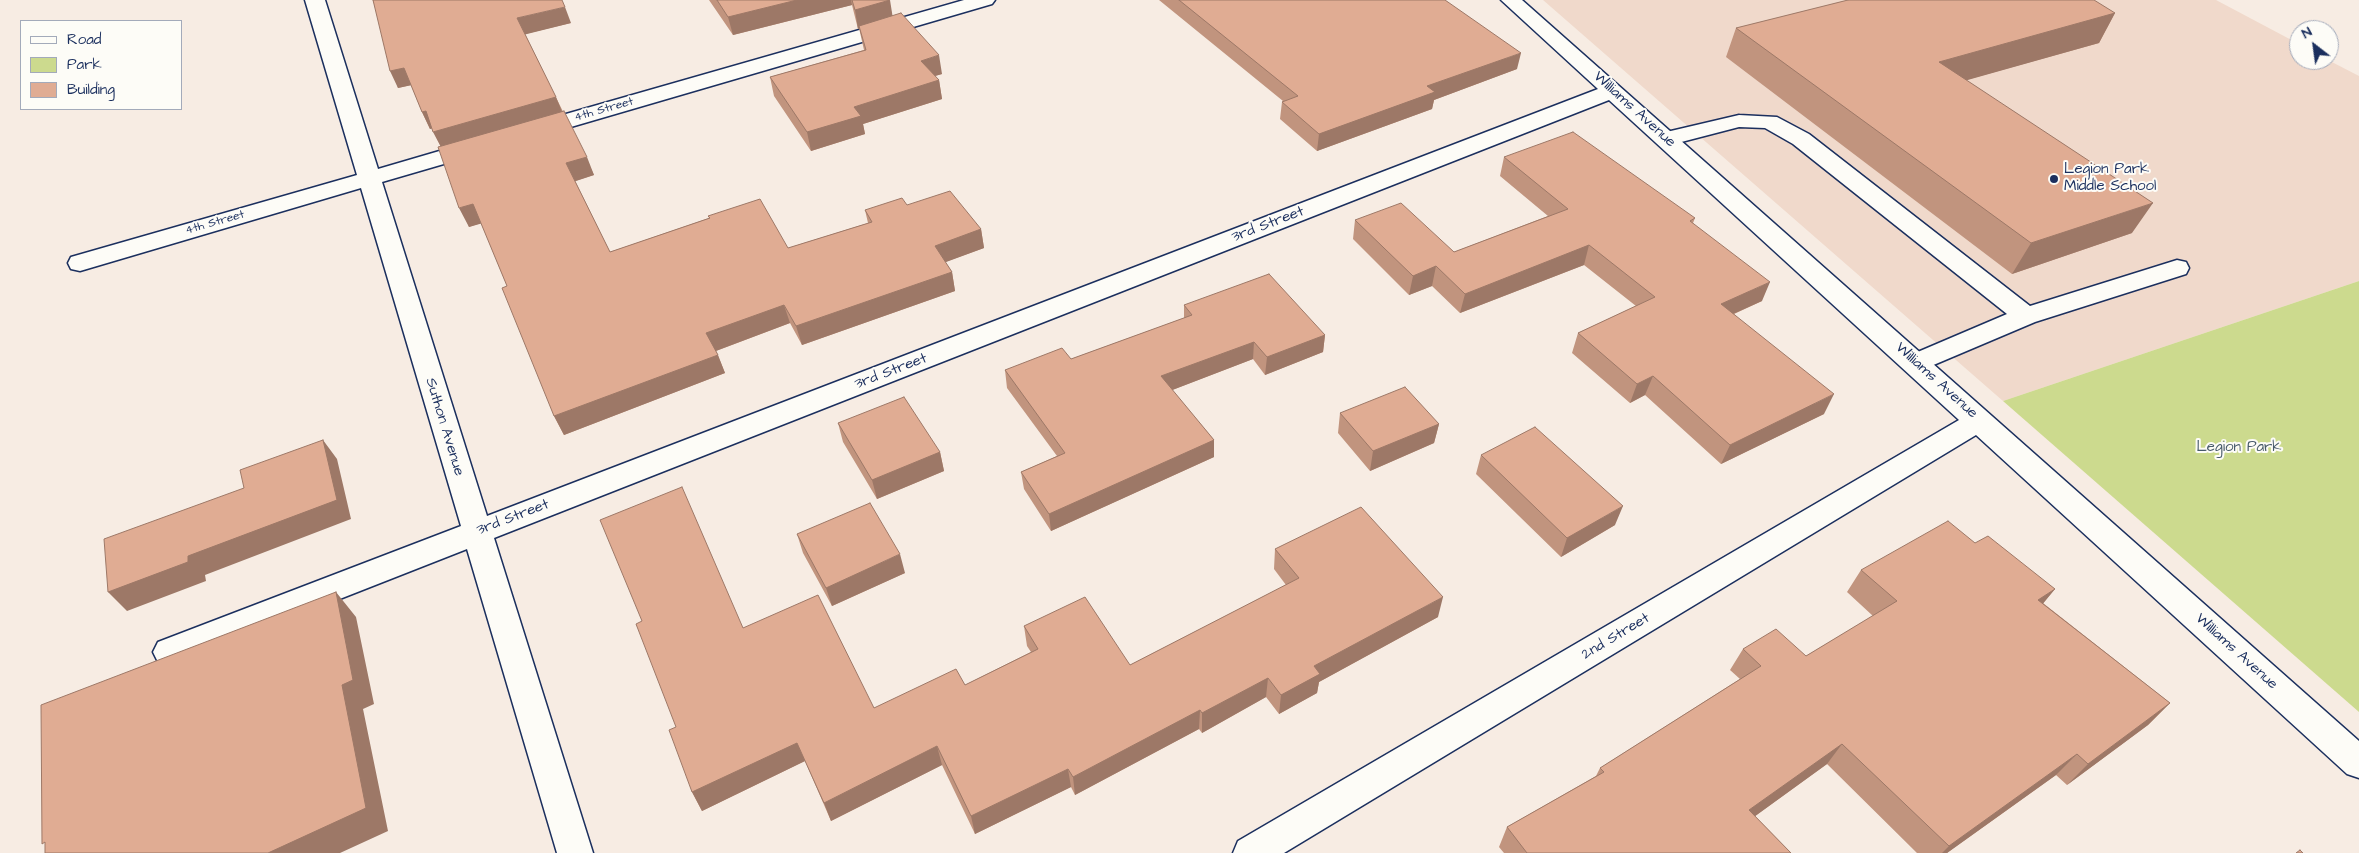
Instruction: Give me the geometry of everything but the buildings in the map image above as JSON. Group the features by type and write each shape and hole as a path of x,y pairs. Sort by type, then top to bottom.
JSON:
{"street":[{"name":"Suthon Avenue","path":"315,0 575,853"},
{"name":"4th Street","path":"80,263 985,0"},
{"name":"Williams Avenue","path":"1511,0 1980,420 2359,764"},
{"name":"3rd Street","path":"169,652 1612,91"},
{"path":"1666,139 1740,120 1769,122 1801,139 2026,316"},
{"path":"1916,363 2026,316 2177,268"},
{"name":"2nd Street","path":"1251,853 1980,420"}],"shaded area":[{"name":"Legion Park Middle School","path":"1543,0 2216,0 2289,39 2289,70 2339,70 2339,66 2359,76 2359,281 2003,401"}],"green space":[{"name":"Legion Park","path":"2359,281 2359,712 2003,401"}],"place":[{"name":"Legion Park Middle School","path":"2054,179"}]}
